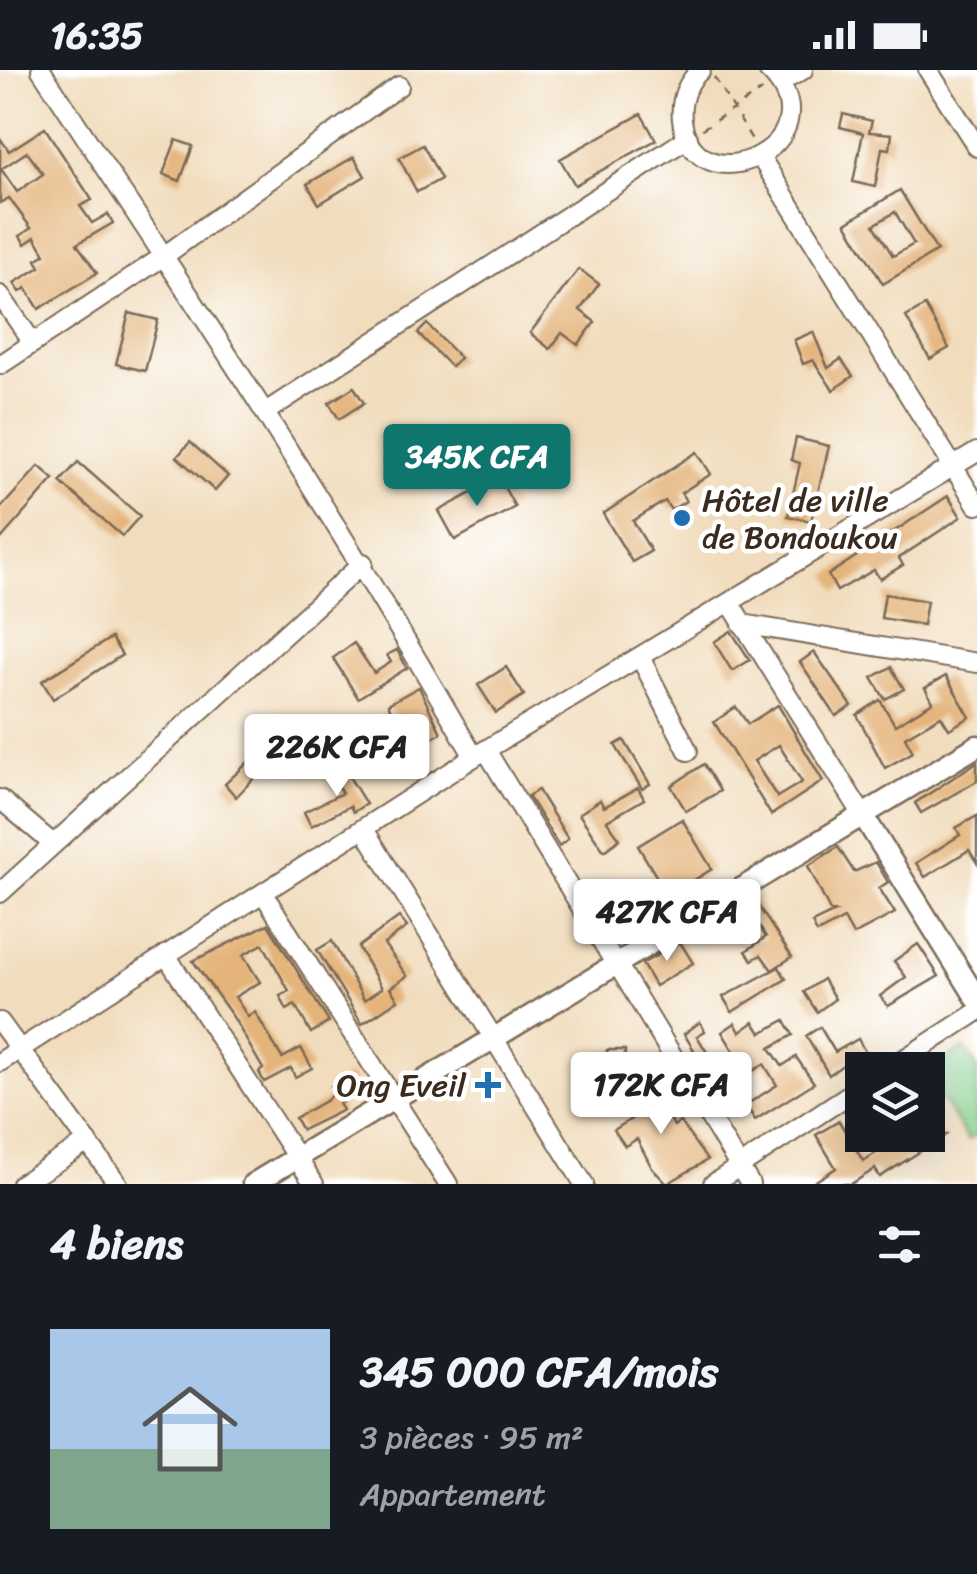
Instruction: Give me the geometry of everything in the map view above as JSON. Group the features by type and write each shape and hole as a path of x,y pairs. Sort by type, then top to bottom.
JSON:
{"main road":[{"path":"254,1184 397,1100 861,812 977,746"},
{"path":"861,812 977,999"}],"street":[{"path":"41,70 267,411 750,1184"},
{"path":"699,71 682,105 688,138 697,150 721,163 735,165 762,158 781,138 788,110 774,77 803,70"},
{"path":"928,70 977,147"},
{"path":"0,365 164,256 399,86"},
{"path":"267,411 688,138"},
{"path":"762,158 977,505"},
{"path":"0,295 32,343"},
{"path":"0,1062 480,754 977,452"},
{"path":"0,893 363,563"},
{"path":"730,603 861,812"},
{"path":"742,624 977,663"},
{"path":"640,657 688,750"},
{"path":"0,799 53,844"},
{"path":"364,829 584,1184"},
{"path":"263,893 448,1184"},
{"path":"166,955 314,1184"},
{"path":"915,1052 977,1012"},
{"path":"0,1022 118,1184"},
{"path":"713,1184 845,1097"},
{"path":"20,1184 88,1142"}],"path":[{"path":"699,71 734,110 762,158"},
{"path":"688,138 734,110 774,77"}],"green space":[{"path":"964,1048 977,1067 977,1134 968,1140 945,1104 945,1060"}],"building":[{"path":"641,114 656,140 575,185 560,159"},
{"path":"843,114 872,121 869,132 892,134 890,149 882,148 875,187 853,182 863,133 840,127"},
{"path":"45,128 92,200 80,206 92,223 108,214 113,223 77,244 97,273 39,309 26,288 20,292 14,283 40,267 36,260 45,254 35,237 25,244 20,236 31,228 9,198 0,203 0,138 9,151","holes":["27,152 43,174 17,192 1,169"]},
{"path":"176,140 193,146 180,181 163,174"},
{"path":"423,145 441,179 417,192 399,158"},
{"path":"354,157 365,176 319,204 307,184"},
{"path":"900,190 937,251 883,284 846,223","holes":["895,212 914,244 893,256 874,225"]},
{"path":"579,269 599,284 580,310 595,322 578,345 562,333 550,349 530,333"},
{"path":"925,306 949,348 930,359 906,317"},
{"path":"129,313 158,320 145,371 116,364"},
{"path":"427,324 460,358 451,367 418,333"},
{"path":"813,332 828,368 841,359 853,376 833,390 813,360 803,364 794,340"},
{"path":"354,387 364,403 339,419 329,403"},
{"path":"796,438 829,446 811,521 788,516 800,463 791,460"},
{"path":"190,442 228,476 215,491 177,457"},
{"path":"697,452 711,474 681,493 686,501 671,510 665,501 633,521 651,551 632,562 603,514"},
{"path":"78,462 140,516 122,536 60,482"},
{"path":"39,466 54,479 0,540 0,509"},
{"path":"499,478 515,507 455,540 439,511"},
{"path":"948,496 961,517 899,558 903,565 880,579 874,570 837,591 828,575"},
{"path":"885,594 927,601 923,625 881,618"},
{"path":"731,631 750,660 732,671 714,642"},
{"path":"111,638 122,655 53,699 42,681"},
{"path":"354,643 374,673 391,662 387,655 397,650 407,668 358,698 333,658"},
{"path":"814,652 852,706 836,716 800,662"},
{"path":"506,667 524,695 496,713 478,685"},
{"path":"891,667 904,689 885,699 872,678"},
{"path":"946,676 970,717 949,729 941,716 905,737 913,752 885,768 857,715 880,700 895,725 933,702 925,688"},
{"path":"419,687 441,733 409,751 388,704"},
{"path":"778,705 823,781 771,815 714,722 736,707 748,724","holes":["779,745 802,782 777,797 754,761"]},
{"path":"266,736 281,750 236,797 225,784 260,751 256,746"},
{"path":"624,740 650,784 642,789 615,745"},
{"path":"977,762 977,781 921,813 915,803"},
{"path":"704,764 720,791 686,811 671,786"},
{"path":"342,765 366,804 353,812 350,806 311,826 304,812 342,793 329,773"},
{"path":"638,788 644,799 607,821 620,839 604,851 579,814 600,800 604,807"},
{"path":"538,790 568,839 559,846 528,796"},
{"path":"977,816 977,863 969,850 925,877 916,863 960,835 956,828"},
{"path":"682,819 712,869 668,896 638,846"},
{"path":"838,847 854,872 876,862 888,882 879,888 895,913 853,935 844,919 817,933 812,923 835,912 830,911 808,866"},
{"path":"753,898 792,957 772,970 761,955 752,960 746,951 766,937 750,911 729,923 733,930 716,940 707,925"},
{"path":"399,917 407,927 384,944 407,976 390,988 398,1000 362,1024 317,950 332,941 364,1000 382,988 358,947"},
{"path":"268,924 329,1022 311,1033 295,1005 287,1010 280,996 289,991 263,944 243,955 260,982 235,997 248,1017 255,1012 282,1058 301,1048 312,1068 295,1077 291,1068 264,1082 259,1072 263,1069 233,1017 193,961"},
{"path":"680,942 693,963 655,986 642,964"},
{"path":"918,944 939,976 888,1006 880,996 906,977 894,961"},
{"path":"779,967 786,979 732,1012 723,997"},
{"path":"823,979 835,999 817,1012 804,992"},
{"path":"785,1020 793,1035 770,1048 782,1066 796,1057 814,1083 755,1120 746,1105 777,1085 764,1064 748,1074 722,1032 735,1023 740,1032 754,1022 761,1033"},
{"path":"700,1022 705,1031 697,1036 726,1084 711,1093 688,1054 694,1050 684,1034"},
{"path":"820,1027 835,1052 858,1039 865,1052 845,1052 845,1063 829,1075 806,1036"},
{"path":"607,1050 625,1050 624,1078 628,1077 631,1092 607,1098 603,1084"},
{"path":"351,1074 360,1091 339,1104 343,1110 302,1130 295,1118 327,1100 334,1092 331,1086"},
{"path":"651,1080 674,1126 680,1122 707,1160 667,1184 652,1168 637,1139 625,1146 614,1130 645,1110 634,1090"},
{"path":"839,1121 845,1131 845,1152 858,1152 863,1161 878,1152 919,1152 880,1177 875,1169 851,1184 811,1184 836,1168 816,1135"}],"place":[{"name":"Hôtel de ville de Bondoukou","path":"682,518"},
{"name":"Ong Eveil","path":"488,1085"}]}
